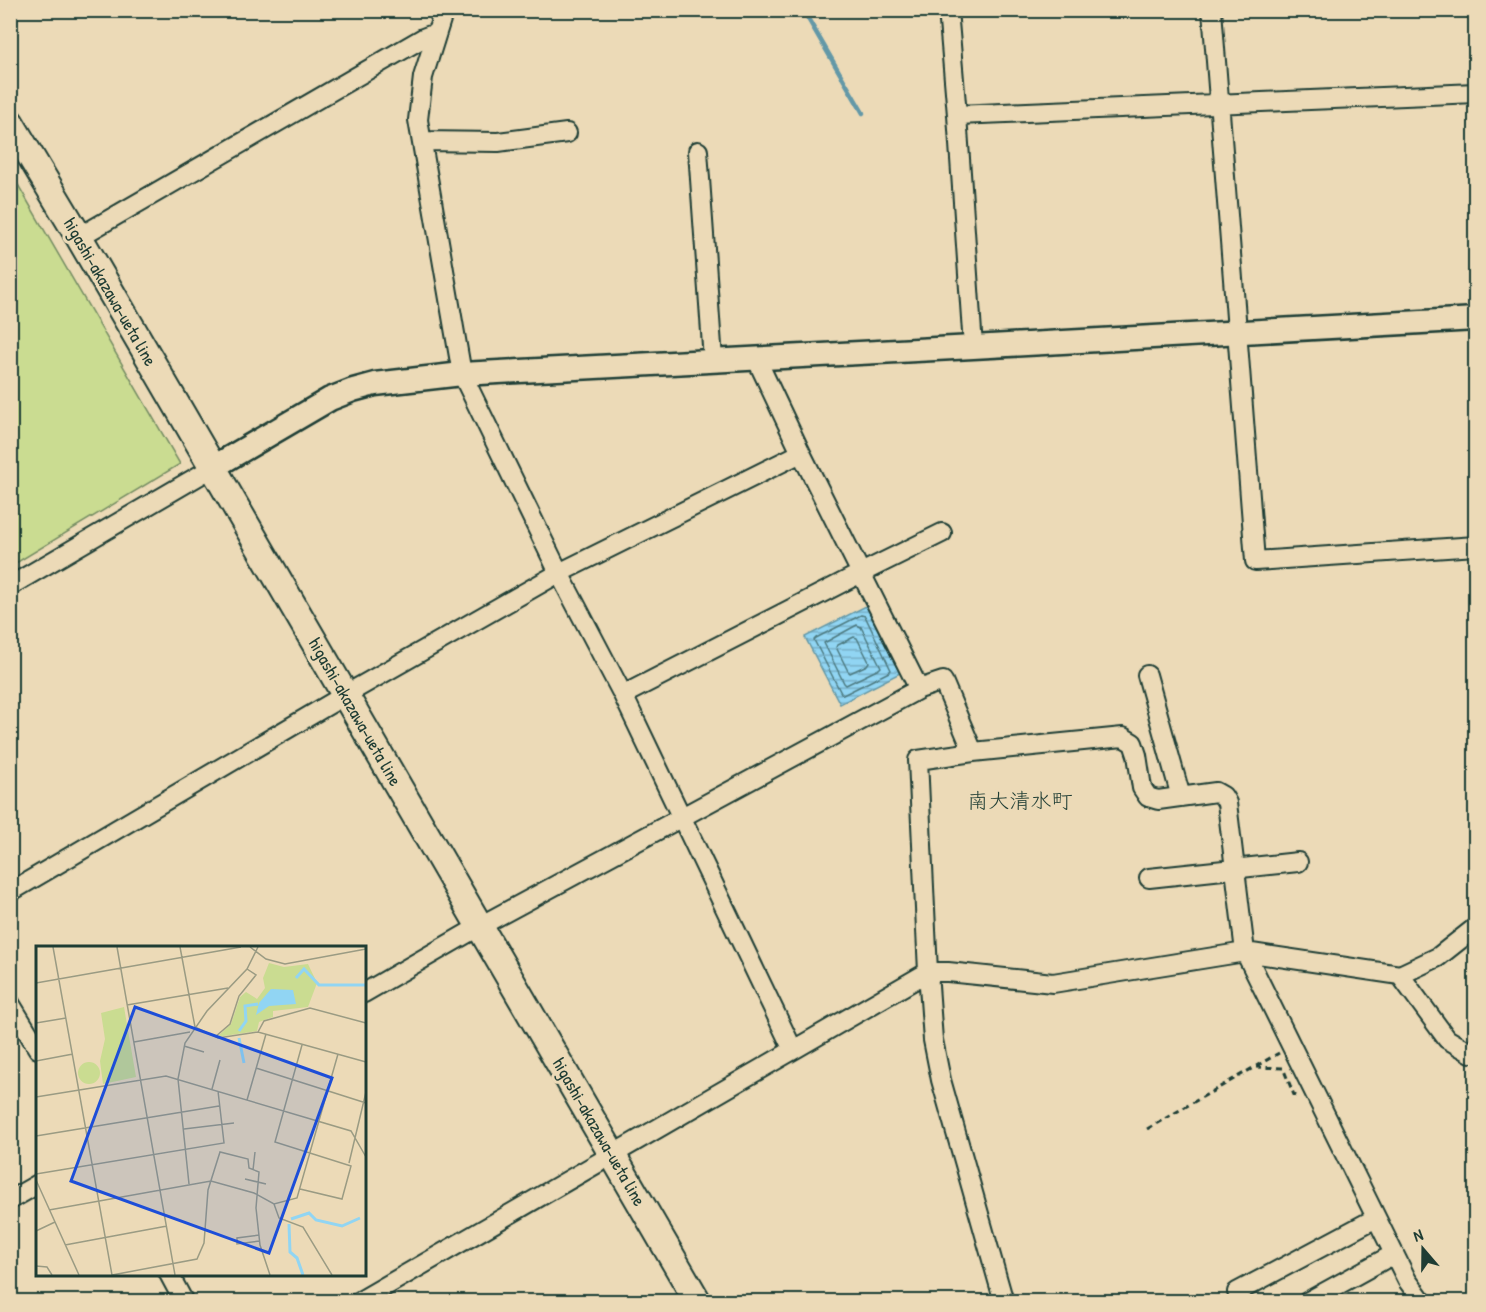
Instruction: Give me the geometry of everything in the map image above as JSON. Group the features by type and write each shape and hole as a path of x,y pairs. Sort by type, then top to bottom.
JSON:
{"main road":[{"name":"higashi-akazawa-ueta line","path":"10,122 698,1302"}],"street":[{"path":"444,10 423,77 418,120 462,374 623,695 793,1050"},
{"path":"948,10 974,347"},
{"path":"1212,10 1256,561 1476,546"},
{"path":"79,237 423,38 436,33"},
{"path":"957,115 1476,93"},
{"path":"422,141 498,142 567,133"},
{"path":"698,151 713,360"},
{"path":"10,586 330,399 375,384 462,374 1476,319"},
{"path":"756,358 919,688"},
{"path":"10,892 345,695 560,573 801,453"},
{"path":"623,695 942,532"},
{"path":"1147,675 1181,797"},
{"path":"366,992 480,926 919,688 943,681 973,752"},
{"path":"1004,1302 941,1080 933,1040 918,760 973,752 1123,737 1133,743 1142,788 1148,797 1158,800 1216,792 1223,796 1227,803 1245,952 1407,1280 1424,1302"},
{"path":"1149,878 1298,862"},
{"path":"358,1302 928,972 1053,983 1245,952 1400,975 1438,957 1476,927"},
{"path":"1400,975 1447,1039 1470,1053 1476,1053"},
{"path":"10,1003 36,1046"},
{"path":"10,1200 36,1185"},
{"path":"1241,1302 1237,1292 1376,1218"},
{"path":"1307,1302 1394,1254"},
{"path":"169,1276 184,1302"}],"path":[{"path":"1147,1129 1291,1046"},
{"path":"1254,1067 1283,1068 1294,1095 1319,1103"}],"green space":[{"path":"10,171 180,464 11,566 10,566"}],"water":[{"path":"866,606 900,673 840,704 805,637"}],"waterway":[{"path":"803,10 863,113"}],"district":[{"name":"南大清水町","path":"1020,801"}]}
